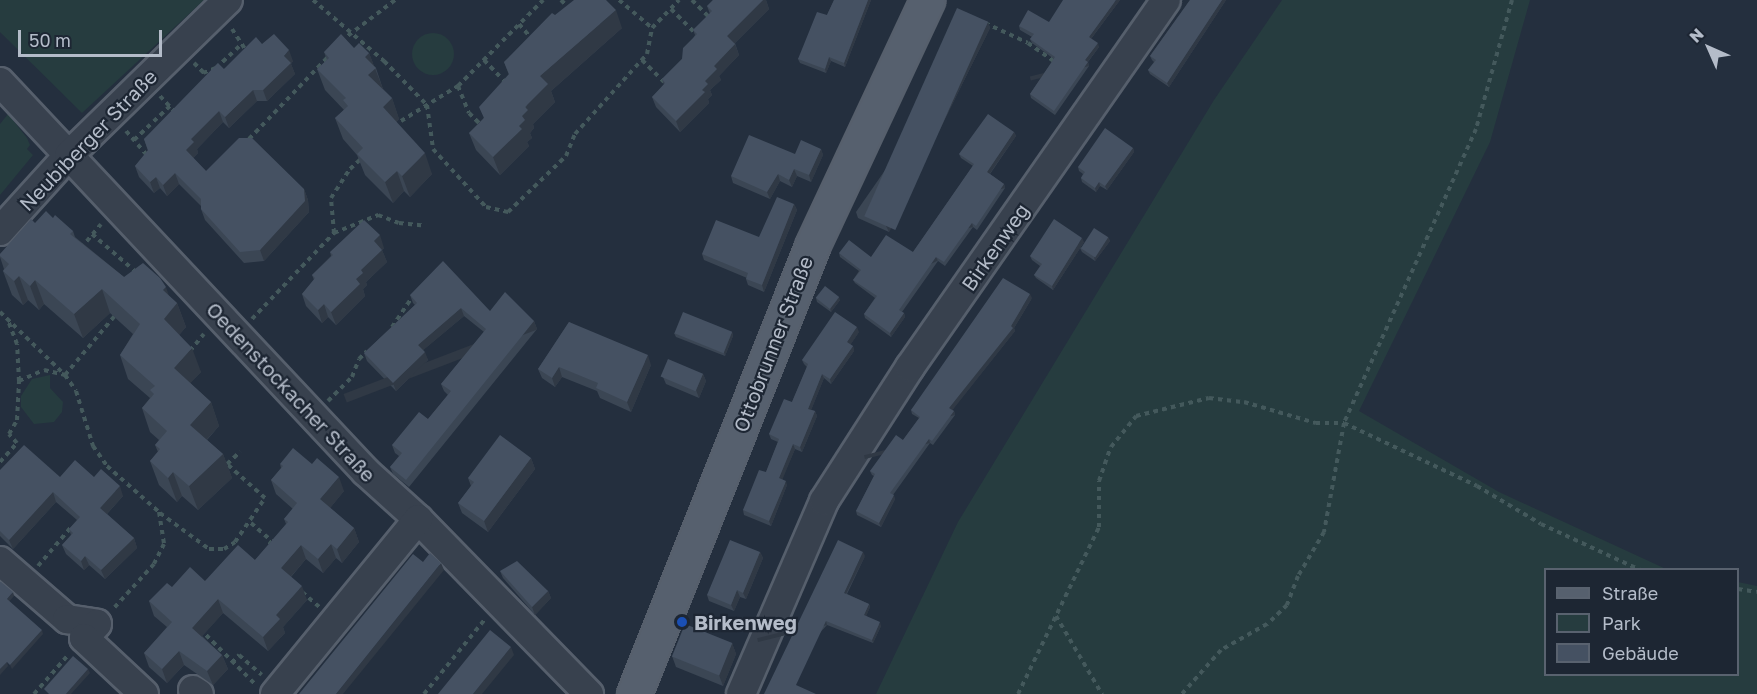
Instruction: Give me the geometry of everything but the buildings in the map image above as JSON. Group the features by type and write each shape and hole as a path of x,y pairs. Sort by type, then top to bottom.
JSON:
{"main road":[{"name":"Ottobrunner Straße","path":"634,694 812,246 927,0"}],"street":[{"name":"Birkenweg","path":"741,694 824,501 910,367 1167,0"},
{"name":"Neubiberger Straße","path":"0,231 69,154 222,6"},
{"name":"Oedenstockacher Straße","path":"0,81 313,416 403,509 418,519 589,694"},
{"path":"266,690 418,519"},
{"path":"0,561 24,583 83,627 144,694"}],"path":[{"path":"313,0 347,33 384,61 427,105 433,149 486,207 508,212 566,156 575,134 647,54 652,28 679,0"},
{"path":"242,147 318,71 347,33 395,0"},
{"path":"401,121 458,86 543,0"},
{"path":"561,0 576,14"},
{"path":"619,0 652,28"},
{"path":"692,0 713,22"},
{"path":"1182,694 1221,651 1267,624 1287,605 1298,576 1324,532 1344,423 1476,129 1512,0"},
{"path":"203,73 216,68 244,42 222,6"},
{"path":"670,9 700,38"},
{"path":"976,19 1028,43 1065,68"},
{"path":"519,24 532,39"},
{"path":"241,45 252,56"},
{"path":"484,60 508,85"},
{"path":"642,60 669,87"},
{"path":"458,86 469,113 485,129"},
{"path":"134,140 170,106"},
{"path":"121,126 148,156"},
{"path":"334,233 331,198 350,169 366,156"},
{"path":"79,250 117,206"},
{"path":"184,359 228,325 334,233 378,215 399,223 426,226"},
{"path":"92,234 144,280 164,256"},
{"path":"388,330 419,288"},
{"path":"65,375 124,304"},
{"path":"0,312 65,375 76,392 93,446 107,466 159,512 209,549 224,549 251,523 265,498 220,458"},
{"path":"0,462 17,443 9,434 17,420 19,381 17,344 8,320"},
{"path":"313,416 352,377 359,359 374,345"},
{"path":"19,381 44,370 65,375"},
{"path":"1018,694 1099,527 1099,481 1111,447 1136,416 1209,398 1244,402 1316,423 1344,423 1478,486 1541,524 1636,568"},
{"path":"227,464 240,452"},
{"path":"34,694 83,627 120,604 154,564 164,544 159,512"},
{"path":"251,523 272,541 266,549"},
{"path":"24,583 74,524"},
{"path":"295,586 321,609"},
{"path":"1739,589 1757,592"},
{"path":"424,694 498,603"},
{"path":"1056,616 1102,694"},
{"path":"206,636 232,663 266,690"},
{"path":"232,663 239,655 255,669"}],"green space":[{"path":"0,0 204,0 82,113 0,32"},
{"path":"1282,0 1530,0 1490,142 1359,411 1499,492 1664,568 1544,568 1544,676 1739,676 1739,582 1757,586 1757,694 876,694 958,522 1214,100"},
{"path":"433,33 448,39 454,54 448,69 433,75 418,69 412,54 418,39"},
{"path":"8,114 27,138 30,145 27,149 33,155 0,195 0,124"},
{"path":"50,375 50,388 63,402 62,412 54,422 34,424 21,407 21,396 32,379"}],"place":[{"name":"Birkenweg","path":"682,622"}]}
